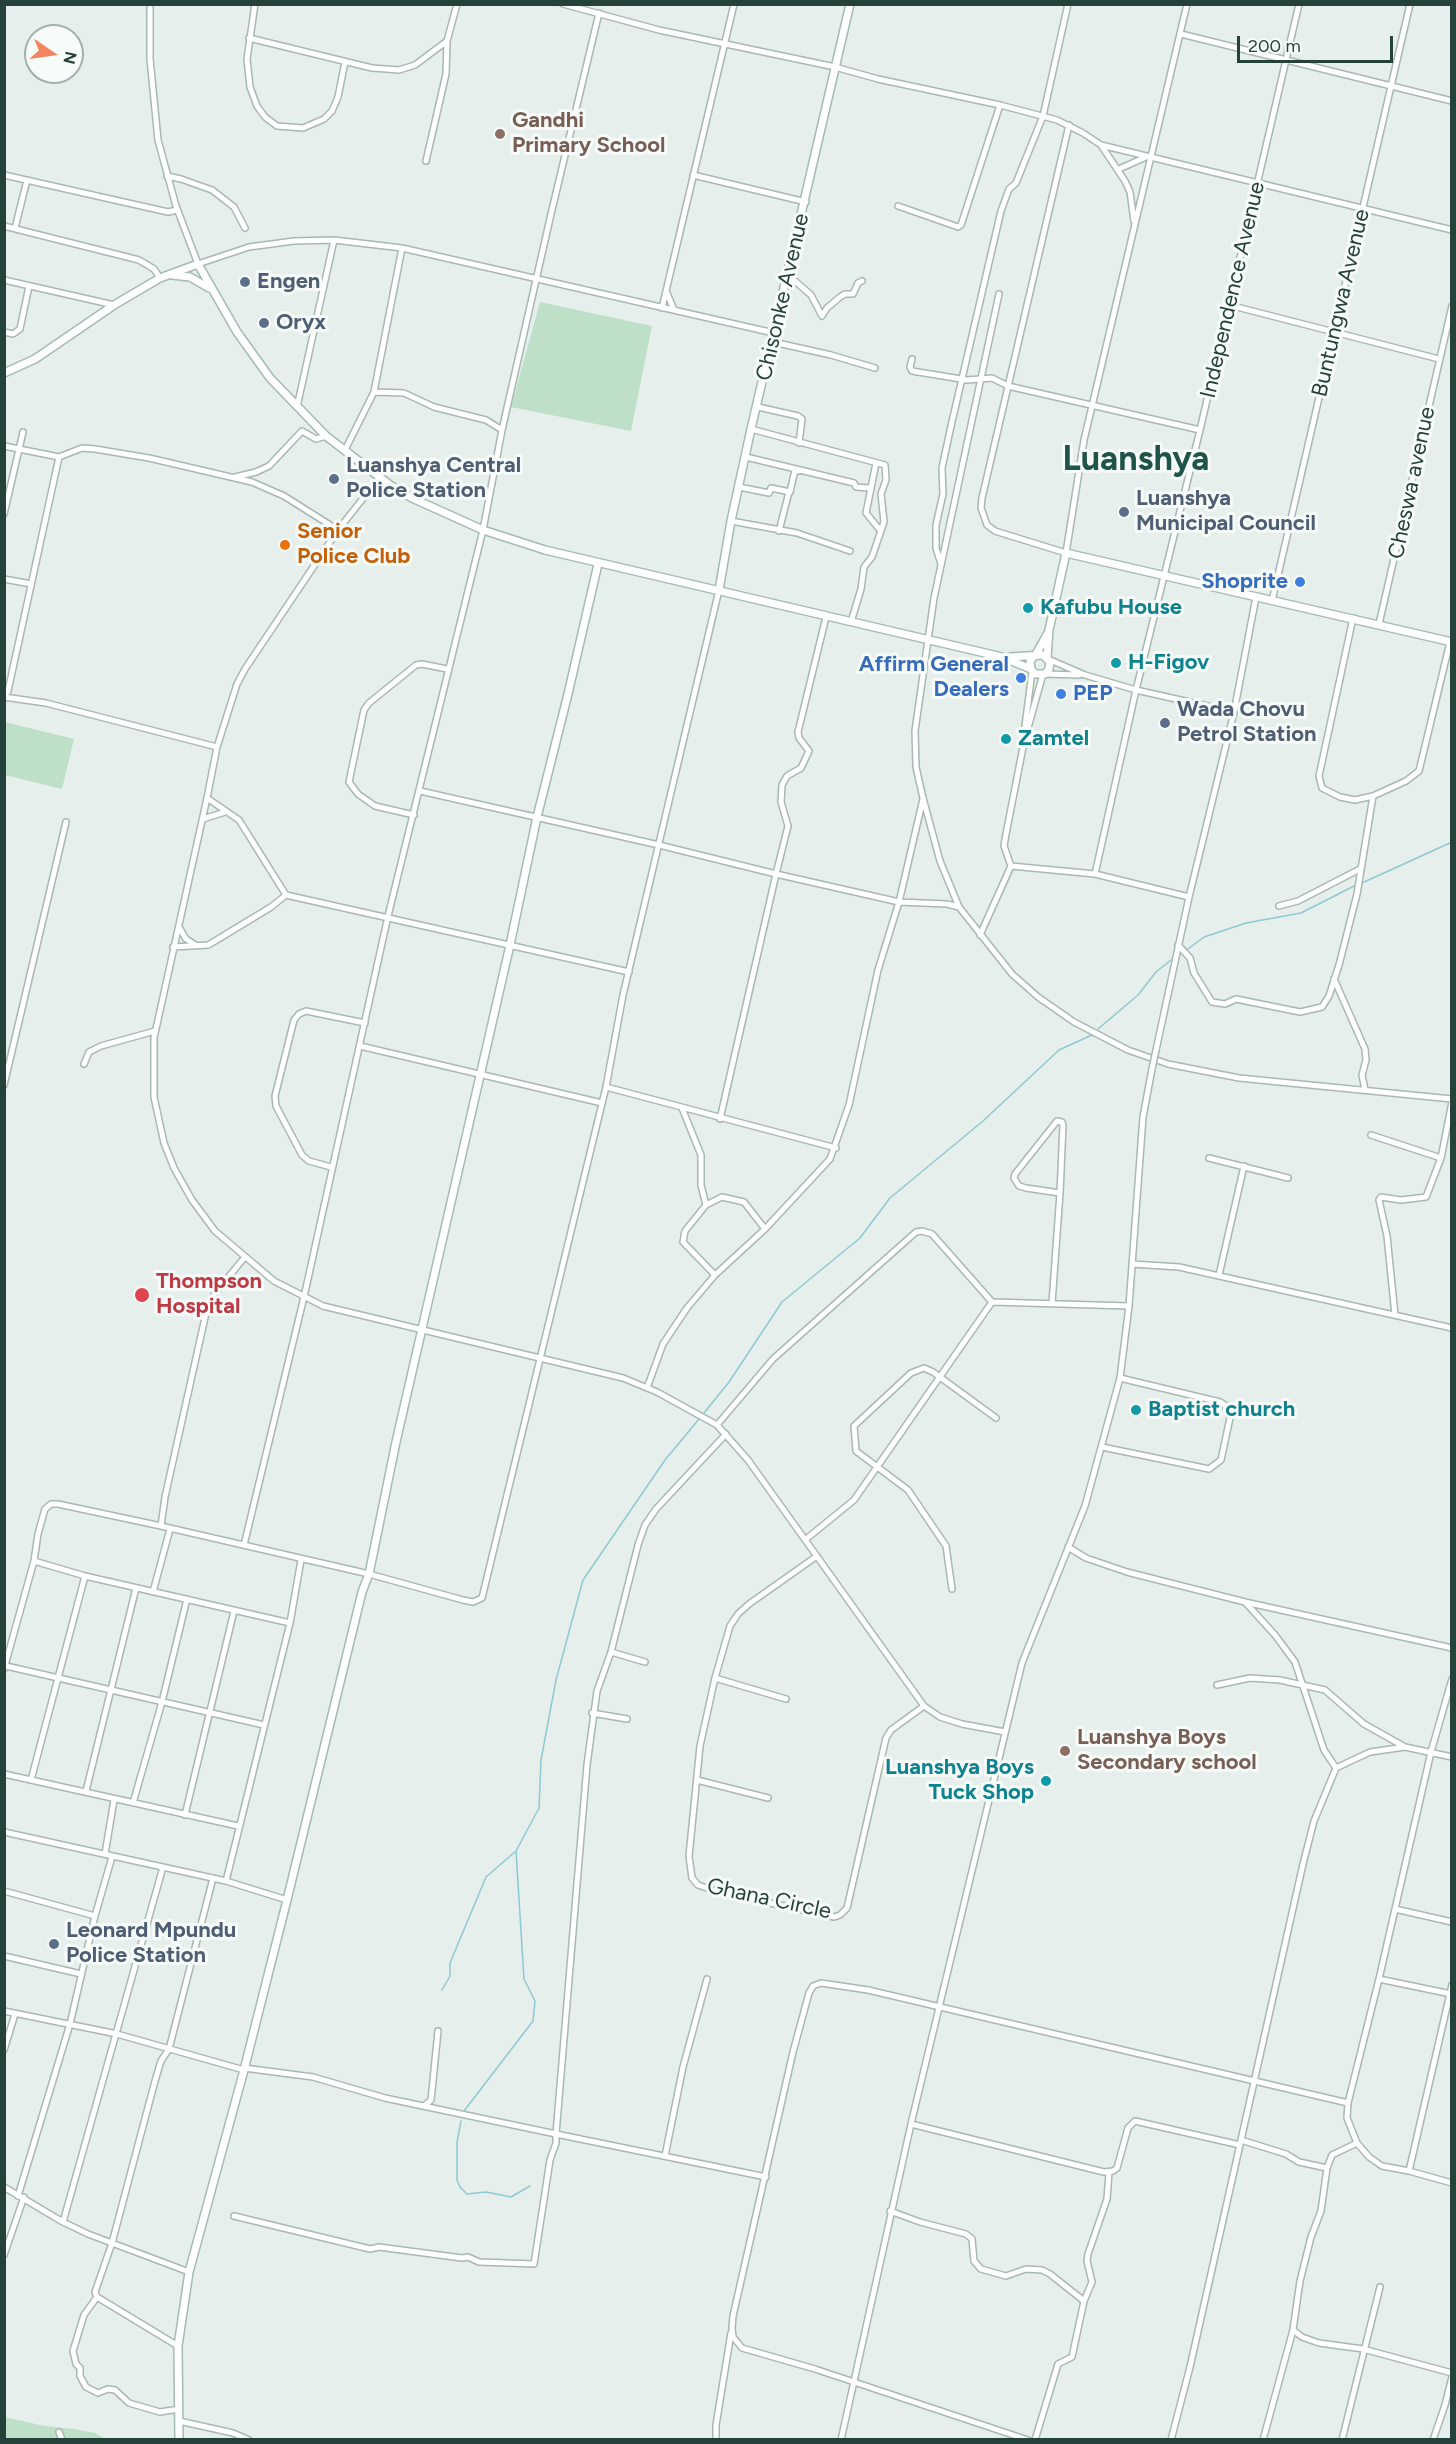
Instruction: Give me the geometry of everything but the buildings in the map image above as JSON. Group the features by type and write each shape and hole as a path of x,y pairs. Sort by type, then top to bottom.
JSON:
{"street":[{"path":"150,4 153,99 166,176 198,264 254,358 326,436 390,485 412,498 483,530 598,564 720,590 1002,657 1044,674 1085,675"},
{"path":"255,4 249,38 248,74 253,97 265,117 277,126 303,128 324,119 332,111 338,97 345,62"},
{"path":"426,161 446,74 447,41 457,4"},
{"path":"563,4 659,30 725,42 913,87 1000,105 1069,125 1101,145 1452,230"},
{"path":"662,308 734,4"},
{"name":"Chisonke Avenue","path":"720,590 731,521 751,429 806,202 850,4"},
{"path":"942,565 936,548 936,532 943,494 942,468 1004,199 1016,183 1043,116 1068,4"},
{"path":"980,935 1011,866 1004,846 1024,742 1044,674 1050,666 1048,659 1049,630 1066,553 1084,440 1187,4"},
{"name":"Independence Avenue","path":"1095,874 1136,690 1200,430 1299,4"},
{"name":"Buntungwa Avenue","path":"1272,601 1410,4"},
{"path":"249,1547 244,1545 304,1297 388,916 483,530 502,430 599,13"},
{"path":"1180,34 1452,101"},
{"path":"249,38 345,62 379,69 399,70 415,65 447,41"},
{"path":"898,206 958,226 961,225 1000,105"},
{"path":"1069,125 982,498 983,517 994,531 1066,553 1272,601 1353,618 1379,624 1451,642 1419,771 1406,782 1372,796 1355,800 1340,797 1322,788 1319,782 1353,618"},
{"path":"1101,145 1119,169 1130,192 1135,227"},
{"path":"1119,169 1150,157"},
{"path":"4,175 168,212 177,210"},
{"path":"693,175 806,202"},
{"path":"166,176 181,178 212,190 234,207 245,228"},
{"path":"15,228 27,180"},
{"path":"4,226 139,261 154,269 161,278"},
{"path":"297,407 334,240"},
{"path":"4,374 34,359 114,305 161,278 249,247 294,241 334,240 402,248 774,333"},
{"path":"345,450 374,392 402,248"},
{"path":"161,278 177,275 190,278 202,283 213,292"},
{"path":"788,275 811,295 822,316 840,297 853,294 858,283 862,281"},
{"path":"4,280 114,305"},
{"path":"4,332 13,334 20,329 29,286"},
{"path":"666,291 674,310"},
{"path":"999,294 927,640 915,731 916,767 940,861 959,907 1012,974 1038,997 1074,1022 1128,1050 1168,1064 1206,1073 1452,1101 1441,1158 1426,1197 1401,1200 1381,1197 1379,1200 1387,1236 1395,1315"},
{"path":"1229,305 1439,358"},
{"name":"Cheswa avenue","path":"1379,624 1452,306"},
{"path":"773,342 875,368"},
{"path":"912,359 910,367 912,371 962,379 992,378 1008,386 1200,430"},
{"path":"374,392 404,393 434,407 486,420 502,430"},
{"path":"758,407 798,416 802,419 799,443"},
{"path":"751,429 885,465 884,522 872,557 864,567 861,590 851,622"},
{"path":"232,478 269,466 302,431 316,440 326,436"},
{"path":"4,514 23,432"},
{"path":"4,446 59,457 82,448 94,449 150,458 252,482 274,491 338,531"},
{"path":"59,457 4,697 46,703 217,747"},
{"path":"746,457 854,483 856,487 871,486 883,489"},
{"path":"876,464 866,513 880,530"},
{"path":"779,531 795,470 813,473"},
{"path":"380,477 338,531 244,669 217,747 155,1031 154,1097 164,1143 174,1168 205,1219 245,1257 274,1281 322,1306 613,1376 647,1388 717,1425 748,1460 924,1706 940,1717 962,1724 1005,1732"},
{"path":"739,487 769,493 771,488 789,492"},
{"path":"731,521 797,533 850,551"},
{"path":"179,2439 178,2346 189,2272 244,2069 362,1592 369,1574 396,1442 424,1330 537,817 598,564"},
{"path":"4,579 30,584"},
{"path":"264,1725 209,1715 162,1702 5,1667 45,1509 51,1504 58,1504 369,1574 463,1600 473,1602 482,1598 606,1087 629,972 720,590"},
{"path":"841,2439 911,2124 1022,1663 1085,1506 1120,1378 1129,1306 1143,1117 1189,897 1234,712 1256,597"},
{"path":"720,1119 788,826 781,802 782,785 787,776 801,768 809,751 799,738 798,732 826,617"},
{"path":"1024,742 1030,662 1049,630"},
{"path":"1002,657 1043,655 1085,675 1136,690 1234,712"},
{"path":"414,815 375,806 358,794 349,782 364,710 369,703 416,665 447,669"},
{"path":"420,791 899,902 947,904 959,907"},
{"path":"1179,945 1190,958 1194,973 1212,1002 1219,1004 1236,999 1294,1011 1313,1010 1324,1005 1334,979 1355,904 1372,796"},
{"path":"207,798 239,820 286,895 388,916 629,972"},
{"path":"647,1388 663,1344 687,1308 715,1275 765,1229 828,1162 836,1148 860,1062 863,1033 878,970 899,902 923,798"},
{"path":"203,819 225,812"},
{"path":"4,1085 66,822"},
{"path":"1011,866 1095,874 1189,897"},
{"path":"1278,906 1298,901 1360,869"},
{"path":"173,947 208,945 271,907 286,895"},
{"path":"178,926 186,939 195,945"},
{"path":"1334,979 1365,1049 1366,1060 1362,1075 1365,1090"},
{"path":"331,1167 309,1161 302,1155 283,1122 274,1102 275,1096 294,1020 299,1014 306,1011 365,1023"},
{"path":"84,1064 89,1052 101,1046 155,1031"},
{"path":"360,1046 602,1103"},
{"path":"606,1087 836,1148"},
{"path":"682,1108 701,1155 701,1185 706,1205"},
{"path":"1052,1303 1060,1193 1063,1125 1062,1122 1057,1121 1014,1178 1019,1186 1060,1193"},
{"path":"1371,1135 1441,1158"},
{"path":"1209,1158 1288,1178"},
{"path":"1219,1275 1244,1166"},
{"path":"715,1275 683,1242 685,1231 706,1205 722,1197 744,1202 765,1229"},
{"path":"717,1425 773,1359 916,1232 932,1234 992,1302 1129,1306"},
{"path":"161,1526 165,1497 206,1313 215,1293 245,1257"},
{"path":"1132,1264 1179,1267 1452,1328"},
{"path":"805,1540 844,1510 992,1302"},
{"path":"952,1589 949,1552 946,1546 908,1490 856,1451 854,1426 911,1373 924,1368 996,1418"},
{"path":"1102,1447 1209,1469 1221,1460 1230,1418 1225,1405 1120,1378"},
{"path":"234,2216 370,2249 379,2247 468,2257 479,2262 534,2264 556,2134 592,1713 597,1691 611,1652 645,1525 656,1509 726,1434"},
{"path":"153,1592 170,1529"},
{"path":"1068,1547 1086,1558 1127,1572 1245,1602 1452,1648"},
{"name":"Ghana Circle","path":"817,1556 738,1614 730,1626 715,1678 700,1746 689,1862 692,1878 698,1884 715,1891 834,1917 840,1915 847,1908 886,1738 891,1730 924,1706"},
{"path":"226,1881 290,1623 301,1560"},
{"path":"33,1562 290,1623"},
{"path":"31,1780 85,1576"},
{"path":"86,1791 136,1588"},
{"path":"133,1803 162,1702 187,1599"},
{"path":"1245,1602 1275,1635 1295,1662 1324,1750 1335,1767"},
{"path":"185,1815 234,1611"},
{"path":"611,1652 645,1662"},
{"path":"715,1678 786,1699"},
{"path":"1217,1685 1250,1678 1302,1683 1325,1690 1364,1724 1406,1747 1452,1757"},
{"path":"1452,1679 1431,1752 1348,2103 1347,2118 1357,2143 1369,2157 1382,2166 1452,2183"},
{"path":"592,1713 627,1719"},
{"path":"1171,2439 1190,2367 1253,2079 1314,1821 1335,1767 1370,1752 1406,1747"},
{"path":"4,1774 238,1826"},
{"path":"697,1780 768,1797"},
{"path":"105,1854 114,1800"},
{"path":"4,1832 226,1881 287,1900"},
{"path":"4,2255 70,2024 95,1916 112,1857"},
{"path":"63,2222 163,1867"},
{"path":"179,2409 160,2412 129,2403 115,2390 108,2389 98,2393 86,2387 73,2351 84,2315 97,2297 97,2282 112,2243 155,2081 169,2049 213,1878"},
{"path":"4,1892 95,1916"},
{"path":"1395,1909 1452,1922"},
{"path":"4,1956 81,1974"},
{"path":"665,2156 683,2067 707,1979"},
{"path":"1379,1979 1450,1994"},
{"path":"716,2439 716,2425 732,2328 793,2052 808,1993 813,1986 821,1983 868,1990 1348,2103"},
{"path":"1409,2171 1452,1985"},
{"path":"4,2011 117,2034 244,2069 313,2077 424,2106 766,2177"},
{"path":"4,2050 15,2014"},
{"path":"424,2106 432,2100 438,2031"},
{"path":"911,2124 1109,2172 1117,2168 1128,2128 1137,2121 1286,2154 1299,2162 1327,2168"},
{"path":"1263,2439 1293,2330 1300,2282 1311,2237 1321,2211 1327,2168 1332,2155 1357,2143"},
{"path":"1035,2439 1058,2364 1072,2357 1084,2301 1092,2282 1087,2261 1088,2254 1107,2199 1109,2172"},
{"path":"4,2187 63,2222 189,2272"},
{"path":"891,2211 920,2222 966,2234 972,2239 974,2261 981,2269 1006,2276 1026,2270 1042,2270 1084,2301"},
{"path":"1342,2439 1380,2287"},
{"path":"97,2297 178,2346"},
{"path":"732,2328 735,2341 742,2348 1028,2439"},
{"path":"1293,2330 1302,2337 1319,2343 1363,2349 1452,2375 1445,2405 1432,2439"},
{"path":"179,2421 233,2433 249,2439"},
{"path":"59,2432 62,2439"}],"green space":[{"path":"540,302 652,326 631,431 511,407"},
{"path":"5,722 74,739 62,789 5,775"},
{"path":"5,2417 44,2426 95,2433 106,2439 5,2440"}],"waterway":[{"path":"1362,883 1452,842"},
{"path":"1188,949 1204,937 1246,923 1301,913 1354,886"},
{"path":"1098,1029 1138,995 1156,972 1171,960"},
{"path":"704,1413 729,1382 782,1302 860,1238 890,1198 983,1121 1059,1050 1092,1035"},
{"path":"442,1990 450,1976 450,1963 486,1877 516,1851 539,1808 541,1760 556,1680 583,1580 665,1460 699,1419"},
{"path":"464,2111 533,2021 535,2001 524,1979 516,1851"},
{"path":"461,2121 457,2142 457,2180 467,2194 486,2192 511,2197 530,2186"}],"place":[{"name":"Gandhi Primary School","path":"500,134"},
{"name":"Engen","path":"245,282"},
{"name":"Oryx","path":"264,323"},
{"name":"Luanshya Central Police Station","path":"334,479"},
{"name":"Luanshya Municipal Council","path":"1124,512"},
{"name":"Senior Police Club","path":"285,545"},
{"name":"Shoprite","path":"1300,582"},
{"name":"Kafubu House","path":"1028,608"},
{"name":"H-Figov","path":"1116,663"},
{"name":"Affirm General Dealers","path":"1021,678"},
{"name":"PEP","path":"1061,694"},
{"name":"Wada Chovu Petrol Station","path":"1165,723"},
{"name":"Zamtel","path":"1006,739"},
{"name":"Thompson Hospital","path":"142,1295"},
{"name":"Baptist church","path":"1136,1410"},
{"name":"Luanshya Boys Secondary school","path":"1065,1751"},
{"name":"Luanshya Boys Tuck Shop","path":"1046,1781"},
{"name":"Leonard Mpundu Police Station","path":"54,1944"}],"district":[{"name":"Luanshya","path":"1136,460"}]}
